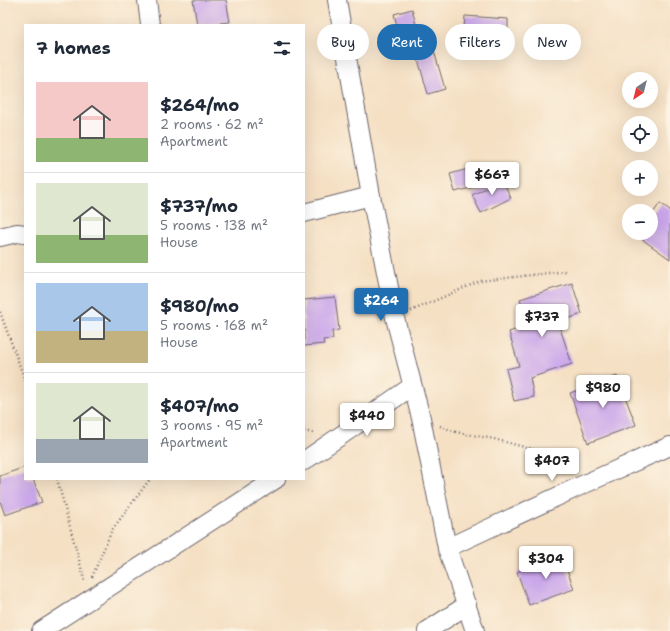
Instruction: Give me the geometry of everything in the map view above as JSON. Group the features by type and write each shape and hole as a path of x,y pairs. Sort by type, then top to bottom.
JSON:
{"street":[{"path":"146,0 150,24"},
{"path":"337,0 371,196 396,318 412,387 421,418 447,548 475,631"},
{"path":"305,213 371,196"},
{"path":"0,237 18,233 24,234"},
{"path":"305,460 412,387"},
{"path":"447,548 581,485 670,446"},
{"path":"42,631 88,594 274,480"},
{"path":"427,631 467,605"}],"path":[{"path":"396,318 480,281 566,271"},
{"path":"0,312 24,377"},
{"path":"421,418 456,432 494,438 547,453 581,485"},
{"path":"57,480 88,594"},
{"path":"88,594 112,530 149,480"}],"building":[{"path":"193,0 226,0 230,22 197,24"},
{"path":"412,9 416,24 396,24 394,14"},
{"path":"465,16 508,19 508,24 464,24"},
{"path":"418,60 437,60 445,89 428,94"},
{"path":"468,169 474,187 455,192 450,174"},
{"path":"502,180 511,198 481,213 472,195"},
{"path":"660,203 670,210 670,259 643,240 658,240 658,206"},
{"path":"572,283 582,314 558,322 572,364 530,378 534,397 514,401 506,369 519,366 509,332 529,325 520,299"},
{"path":"335,297 339,330 332,331 333,339 323,340 324,344 305,346 305,300"},
{"path":"617,376 636,425 588,443 570,393"},
{"path":"24,467 24,480 33,480 42,502 5,515 0,501 0,476"},
{"path":"562,556 574,589 529,605 517,572"}]}
